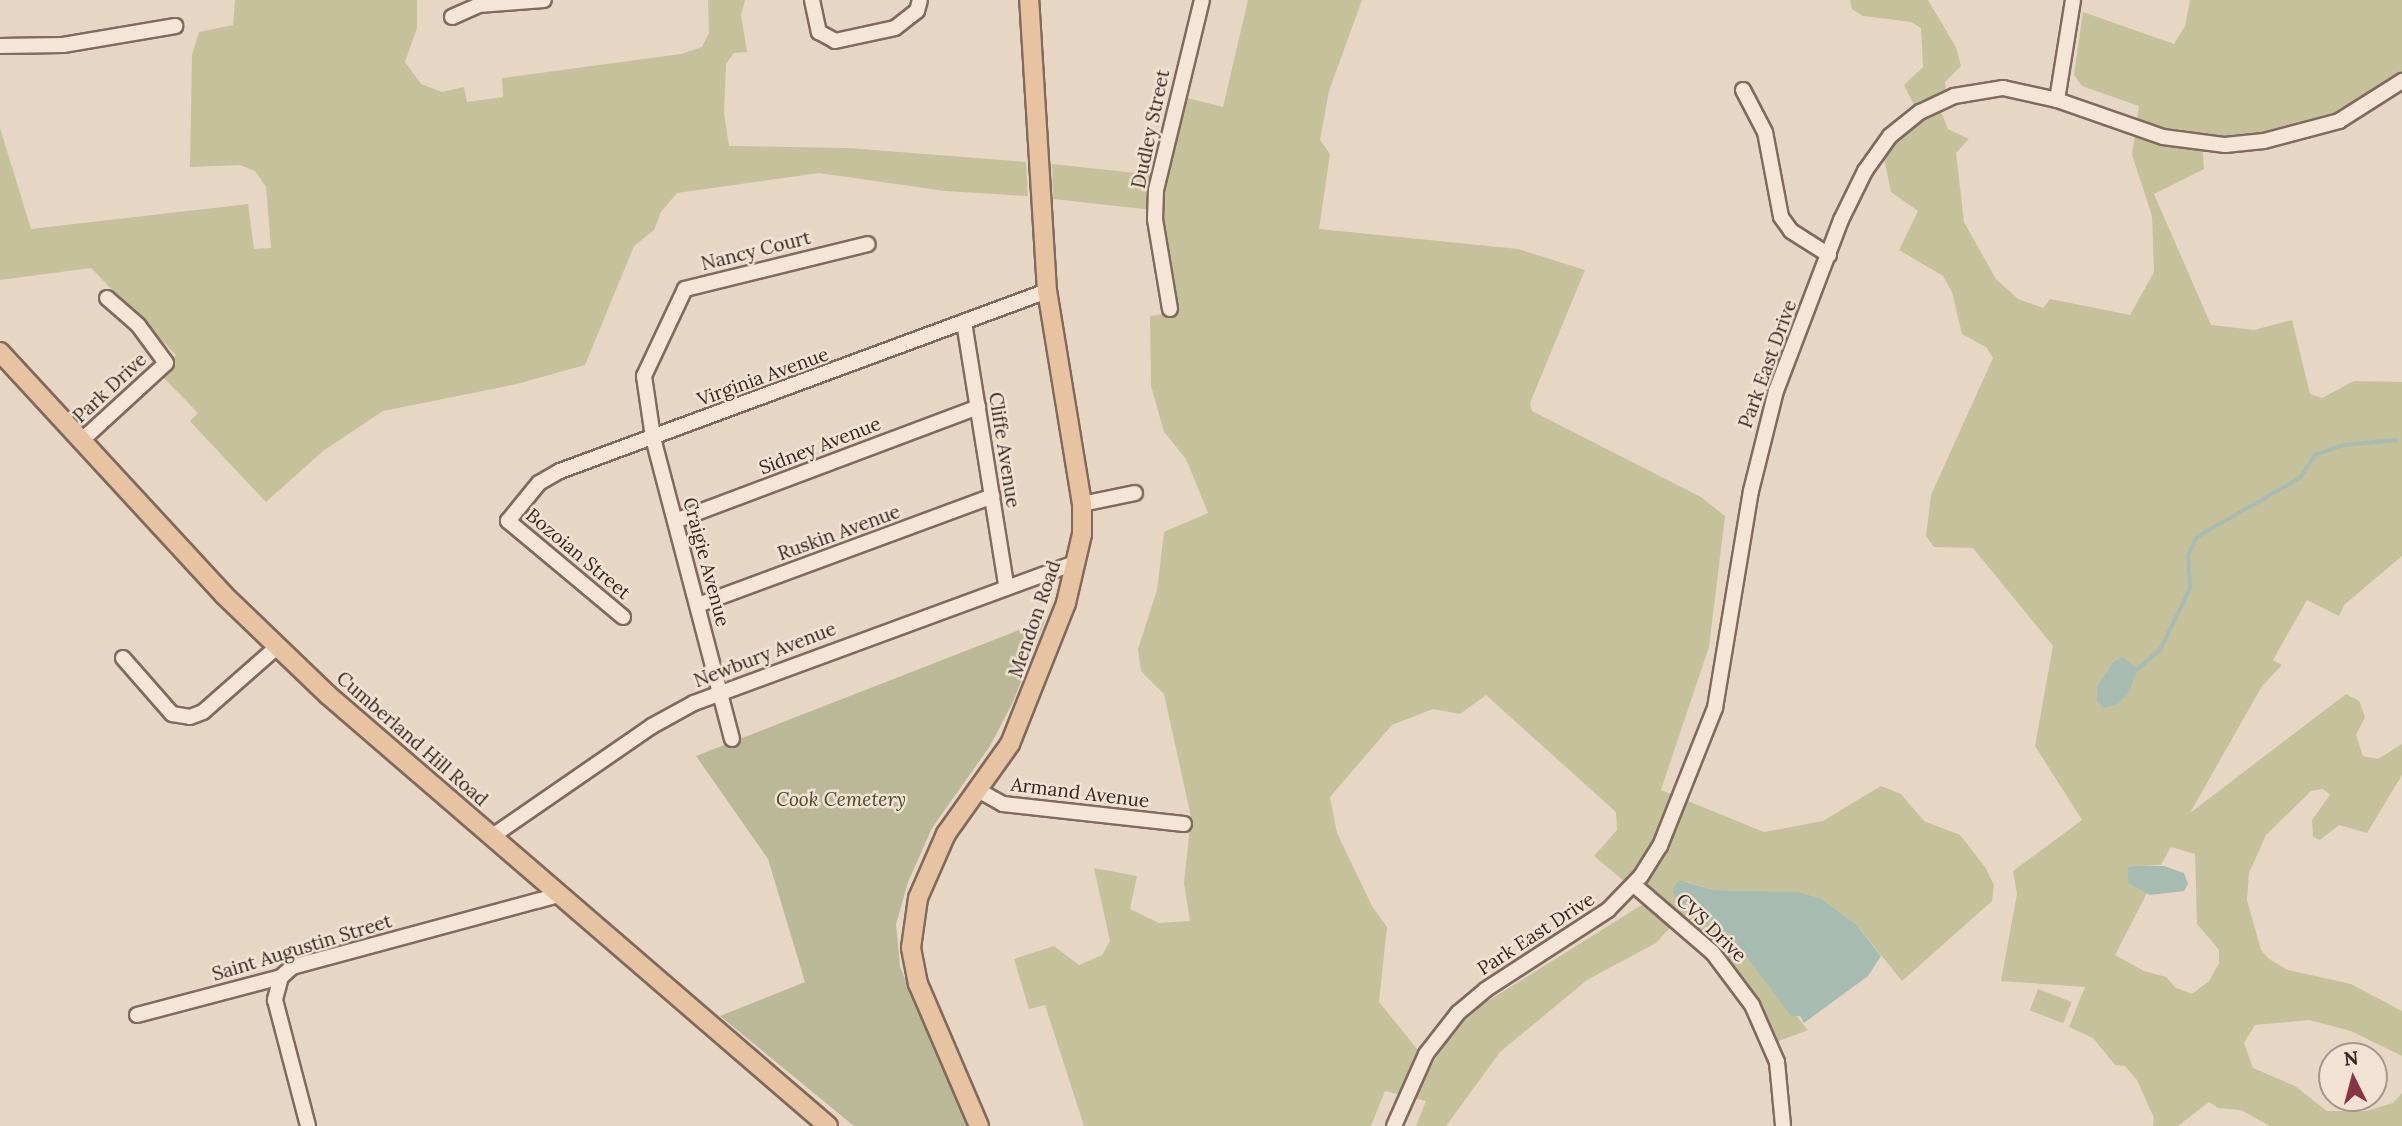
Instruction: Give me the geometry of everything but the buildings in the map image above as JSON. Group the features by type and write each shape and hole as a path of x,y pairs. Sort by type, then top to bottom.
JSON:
{"main road":[{"name":"Mendon Road","path":"979,1126 918,984 911,948 918,898 929,866 976,789 1016,732 1066,603 1077,562 1082,504 1046,291 1030,0"},
{"name":"Cumberland Hill Road","path":"0,352 277,647 423,779 494,835 559,895 828,1126"}],"street":[{"path":"452,17 479,5 544,0"},
{"path":"812,0 819,32 835,41 895,28 913,16 920,0"},
{"name":"Dudley Street","path":"1170,309 1156,219 1156,190 1202,0"},
{"path":"2057,100 2073,0"},
{"path":"0,46 38,47 174,26"},
{"name":"Park East Drive","path":"1394,1126 1426,1054 1458,1013 1485,990 1599,918 1634,885 1665,835 1715,708 1762,440 1854,191 1877,152 1920,112 1954,96 1990,88 2057,100 2163,138 2225,145 2321,128 2358,112 2402,80"},
{"path":"1744,90 1765,132 1781,217 1791,231 1829,255"},
{"name":"Nancy Court","path":"653,437 644,376 685,289 868,244"},
{"name":"Virginia Avenue","path":"508,521 547,477 1046,291"},
{"name":"Park Drive","path":"81,441 166,363 138,325 107,298"},
{"name":"Cliffe Avenue","path":"964,322 1006,585"},
{"name":"Sidney Avenue","path":"675,521 978,407"},
{"name":"Craigie Avenue","path":"653,437 732,739"},
{"path":"1082,504 1135,493"},
{"name":"Ruskin Avenue","path":"698,605 992,496"},
{"name":"Bozoian Street","path":"508,521 623,617"},
{"name":"Newbury Avenue","path":"494,835 652,726 721,691 1006,585 1077,562"},
{"path":"123,658 172,714 190,717 203,712 277,647"},
{"name":"Armand Avenue","path":"976,789 1003,804 1184,824"},
{"name":"CVS Drive","path":"1634,885 1713,953 1752,1004 1777,1062 1783,1126"},
{"name":"Saint Augustin Street","path":"137,1014 281,977 292,967 559,895"},
{"path":"281,977 275,1000 309,1126"}],"shaded area":[{"path":"235,0 417,0 417,28 405,62 421,84 442,92 464,87 467,102 503,97 502,78 681,54 702,47 709,33 708,0 745,0 741,15 747,52 734,53 726,64 724,112 729,146 848,148 1026,162 1028,196 945,191 819,173 677,193 661,212 654,230 634,246 585,365 517,384 383,411 323,451 266,502 190,421 198,413 158,372 176,355 91,268 0,280 0,128 31,229 248,204 254,249 271,248 266,187 255,171 240,165 190,167 192,55 199,32 233,25"},
{"path":"1248,0 1362,0 1329,91 1320,140 1330,154 1319,229 1518,249 1585,270 1530,403 1532,411 1701,497 1725,516 1709,647 1661,790 1764,832 1823,821 1881,786 1901,794 1924,821 1960,835 1985,867 1994,885 1992,901 1902,981 1856,924 1820,898 1799,892 1713,890 1685,881 1676,899 1730,934 1808,1030 1763,1047 1749,1012 1706,955 1674,923 1656,943 1587,980 1500,1052 1446,1126 1416,1126 1426,1101 1385,1091 1371,1126 1084,1126 1045,1005 1029,1009 1014,959 1054,946 1079,965 1102,955 1110,941 1094,868 1137,876 1130,909 1159,923 1190,921 1184,883 1191,817 1164,694 1141,671 1138,649 1157,590 1164,532 1208,513 1186,459 1164,432 1151,386 1150,316 1178,312 1162,211 1053,199 1052,164 1165,176 1180,96 1223,107","holes":["1486,695 1616,812 1617,830 1594,856 1648,901 1483,1004 1453,1032 1431,1066 1379,1002 1387,927 1372,906 1337,833 1330,797 1392,725 1433,709 1460,714"]},
{"path":"1850,0 1928,0 1956,47 1961,66 1945,82 1947,96 1939,107 1948,129 1969,139 1956,153 1964,222 1996,279 2018,299 2043,308 2050,299 2130,315 2154,272 2152,216 2132,155 2139,106 2082,86 2074,75 2083,12 2174,44 2185,26 2190,0 2402,0 2402,78 2311,129 2202,142 2204,169 2154,194 2211,325 2254,330 2292,320 2310,394 2322,398 2354,381 2402,382 2402,556 2344,605 2339,616 2307,600 2273,660 2282,665 2262,686 2190,813 2346,694 2359,701 2365,717 2356,735 2363,756 2378,759 2402,744 2402,775 2367,833 2339,825 2320,840 2313,837 2312,820 2330,795 2323,789 2311,791 2266,835 2249,873 2247,900 2261,950 2269,959 2288,970 2351,984 2402,1011 2402,1056 2388,1049 2388,1042 2373,1042 2351,1031 2309,1020 2255,1025 2244,1043 2253,1068 2295,1086 2318,1104 2318,1112 2388,1112 2388,1105 2402,1093 2402,1126 2270,1126 2241,1110 2218,1108 2209,1102 2178,1126 2153,1126 2154,1118 2137,1080 2125,1066 2115,1065 2093,1038 2069,1027 2085,987 2001,981 2017,894 2013,871 2082,820 2035,746 2053,646 1973,548 1934,547 1926,536 1931,495 1993,358 1986,347 1962,334 1952,292 1943,276 1899,250 1918,211 1891,192 1881,144 1917,111 1904,85 1923,67 1921,28 1911,22 1863,16 1852,9","holes":["2171,847 2195,854 2197,924 2219,950 2219,963 2209,981 2192,994 2176,988 2166,977 2144,971 2115,955 2147,893 2128,883 2128,867 2161,865"]},
{"path":"2123,657 2138,669 2128,694 2116,705 2103,708 2097,701 2097,687 2113,662"},
{"path":"2164,866 2184,873 2188,884 2184,891 2150,895 2128,883 2128,867"},
{"path":"1680,880 1713,890 1799,892 1820,898 1856,924 1881,956 1868,976 1804,1023 1800,1016 1791,1016 1730,934 1676,899 1672,890"},
{"path":"2038,989 2072,1002 2063,1023 2030,1010"}],"green space":[{"name":"Cook Cemetery","path":"1045,620 1013,702 990,746 932,828 908,882 896,924 900,967 967,1126 854,1126 720,1016 805,982 768,859 696,756"}],"waterway":[{"path":"2138,669 2160,650 2190,589 2188,555 2197,537 2300,478 2315,455 2344,445 2397,440"}]}
